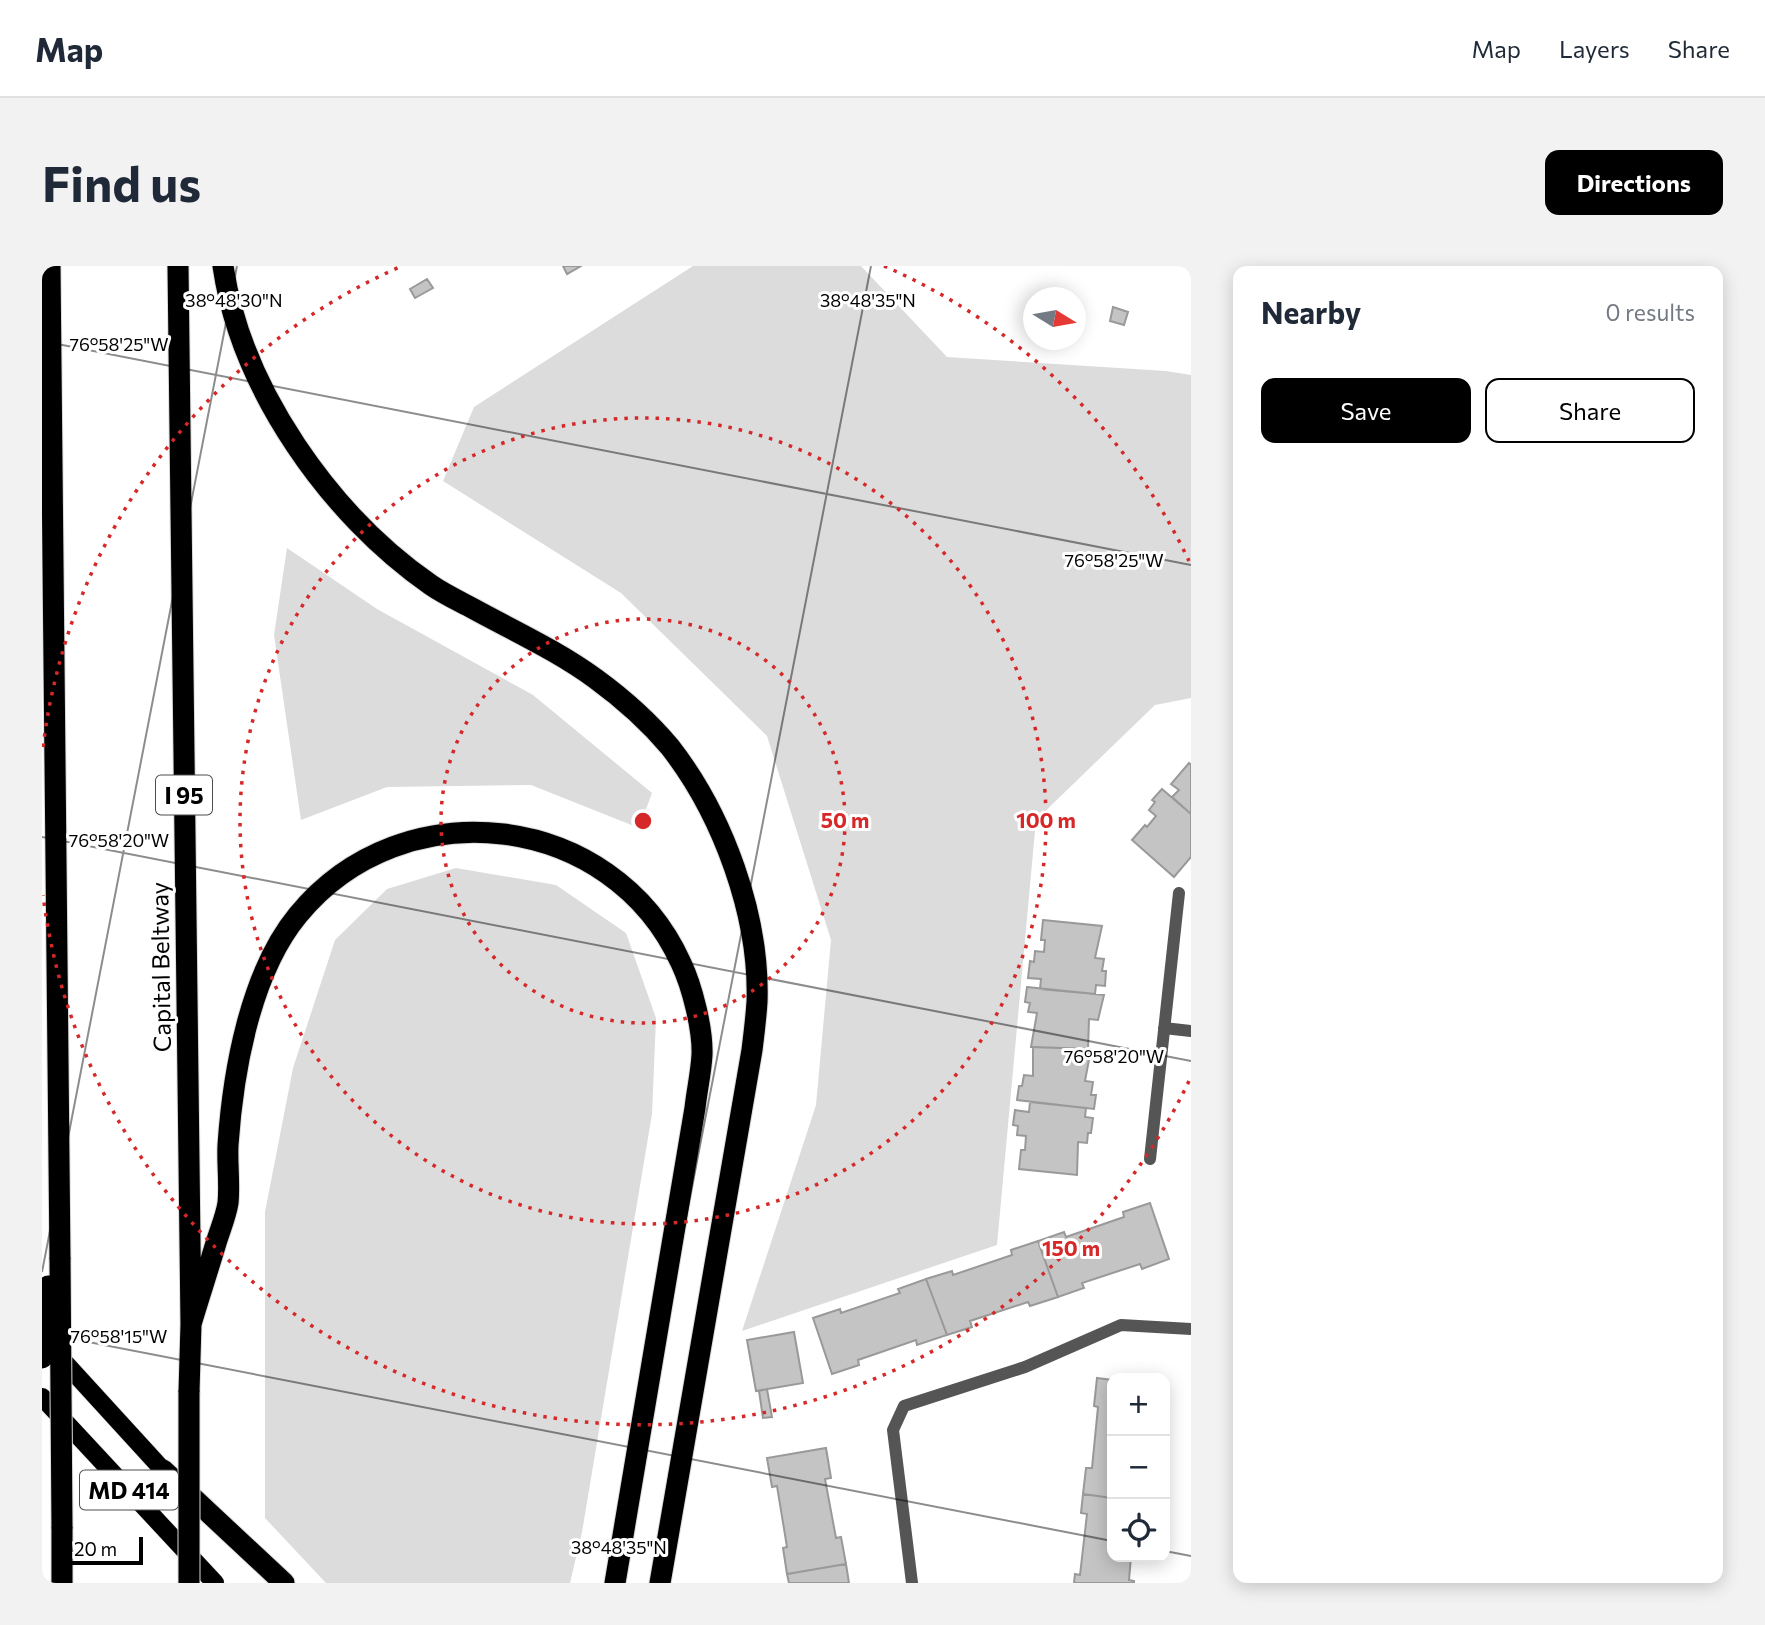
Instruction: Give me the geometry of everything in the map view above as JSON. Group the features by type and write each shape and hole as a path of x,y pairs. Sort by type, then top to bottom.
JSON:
{"highway":[{"path":"50,266 58,1156 55,1254 62,1583"},
{"name":"Capital Beltway","path":"178,266 191,1324 189,1583"},
{"path":"223,266 240,335 260,385 283,428 321,480 396,558 432,586 556,654 596,679 639,714 670,747 700,793 723,838 744,894 754,951 757,1001 752,1049 660,1583"},
{"path":"42,790 56,916"},
{"path":"191,1324 228,1204 228,1145 235,1079 251,1013 269,962 298,915 334,880 374,853 414,839 457,832 503,833 548,844 589,861 625,887 656,919 682,963 696,1011 702,1053 615,1583"},
{"path":"42,1359 55,1254"},
{"path":"163,1470 284,1583"}],"main road":[{"name":"MD 414","path":"42,1338 163,1470"},
{"name":"MD 414","path":"42,1397 215,1583"},
{"name":"MD 414","path":"193,1502 268,1583"}],"lane":[{"path":"1150,1159 1179,893"},
{"path":"1164,1028 1191,1031"},
{"path":"912,1583 893,1430 904,1406 1025,1367 1121,1325 1191,1329"}],"shaded area":[{"path":"693,266 861,266 947,357 1166,371 1191,375 1191,698 1155,705 1036,820 997,1245 742,1331 816,1105 831,940 767,736 621,593 443,481 474,407"},
{"path":"287,548 377,609 533,695 652,793 639,828 531,785 387,787 301,820 274,635"},
{"path":"456,868 556,885 626,933 656,1018 652,1114 582,1532 570,1583 326,1583 265,1518 265,1212 293,1068 335,940 387,889"}],"building":[{"path":"563,266 581,266 567,274"},
{"path":"427,279 433,288 415,298 410,289"},
{"path":"1113,307 1128,312 1124,325 1110,321"},
{"path":"1189,763 1191,814 1172,797 1179,790 1171,784"},
{"path":"1162,789 1191,814 1191,857 1174,877 1132,840 1156,816 1149,810 1155,802 1152,800"},
{"path":"1043,920 1102,926 1095,958 1104,959 1102,971 1106,971 1105,986 1096,985 1095,994 1040,989 1041,979 1028,978 1030,961 1034,962 1035,951 1044,952 1045,940 1041,940"},
{"path":"1027,987 1104,995 1098,1020 1089,1019 1088,1049 1031,1047 1037,1013 1028,1012 1030,1003 1025,1002"},
{"path":"1033,1047 1091,1049 1085,1081 1093,1082 1091,1095 1096,1095 1094,1109 1017,1100 1024,1075 1033,1076"},
{"path":"1030,1102 1086,1108 1085,1117 1093,1118 1087,1143 1078,1142 1077,1175 1019,1169 1026,1136 1017,1135 1018,1126 1013,1125 1015,1110 1029,1112"},
{"path":"1150,1203 1169,1259 1142,1269 1140,1264 1082,1283 1084,1288 1058,1297 1038,1241 1064,1232 1066,1237 1124,1217 1123,1212"},
{"path":"1038,1241 1058,1297 1030,1306 1028,1302 970,1321 972,1327 947,1335 926,1279 952,1271 953,1275 1012,1255 1011,1250"},
{"path":"926,1279 947,1335 917,1345 916,1340 858,1360 859,1365 832,1374 813,1318 840,1309 841,1313 900,1293 898,1289"},
{"path":"794,1332 803,1383 756,1391 747,1340"},
{"path":"1097,1378 1107,1379 1107,1497 1083,1494 1086,1468 1092,1468 1098,1407 1094,1406"},
{"path":"767,1389 772,1417 763,1418 759,1391"},
{"path":"826,1448 831,1478 825,1479 836,1538 841,1537 846,1564 787,1574 783,1548 787,1547 777,1486 772,1487 767,1458"},
{"path":"1083,1494 1107,1497 1107,1562 1131,1562 1129,1580 1134,1583 1074,1583 1075,1574 1080,1575 1087,1514 1081,1513"},
{"path":"846,1564 849,1583 789,1583 787,1574"}]}
